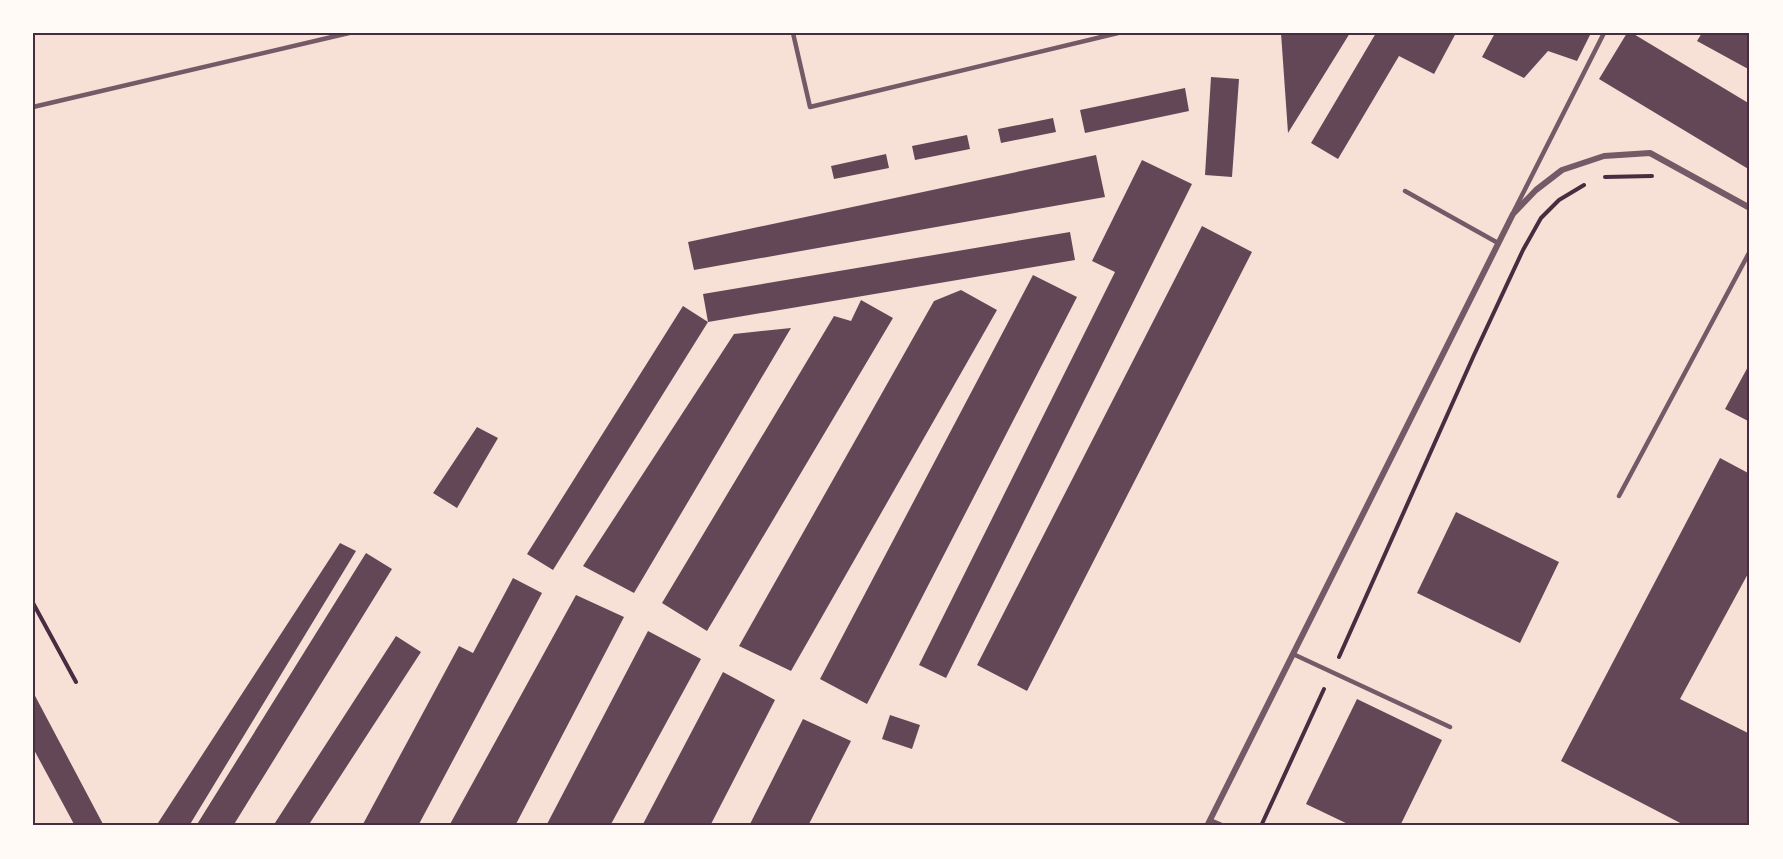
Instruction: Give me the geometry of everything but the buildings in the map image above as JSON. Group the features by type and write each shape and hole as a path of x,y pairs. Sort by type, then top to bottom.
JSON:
{"street":[{"path":"1209,823 1513,214 1536,190 1562,170 1604,156 1650,153 1750,208"}],"lane":[{"path":"33,107 349,33"},
{"path":"794,33 810,107 1118,33"},
{"path":"1513,214 1604,33"},
{"path":"1405,191 1498,243"},
{"path":"1619,496 1750,251"},
{"path":"1293,654 1450,727"},
{"path":"1209,823 1224,826"}],"path":[{"path":"1602,178 1653,176"},
{"path":"1261,826 1523,250 1541,218 1559,200 1586,184"},
{"path":"33,603 76,682"}]}
